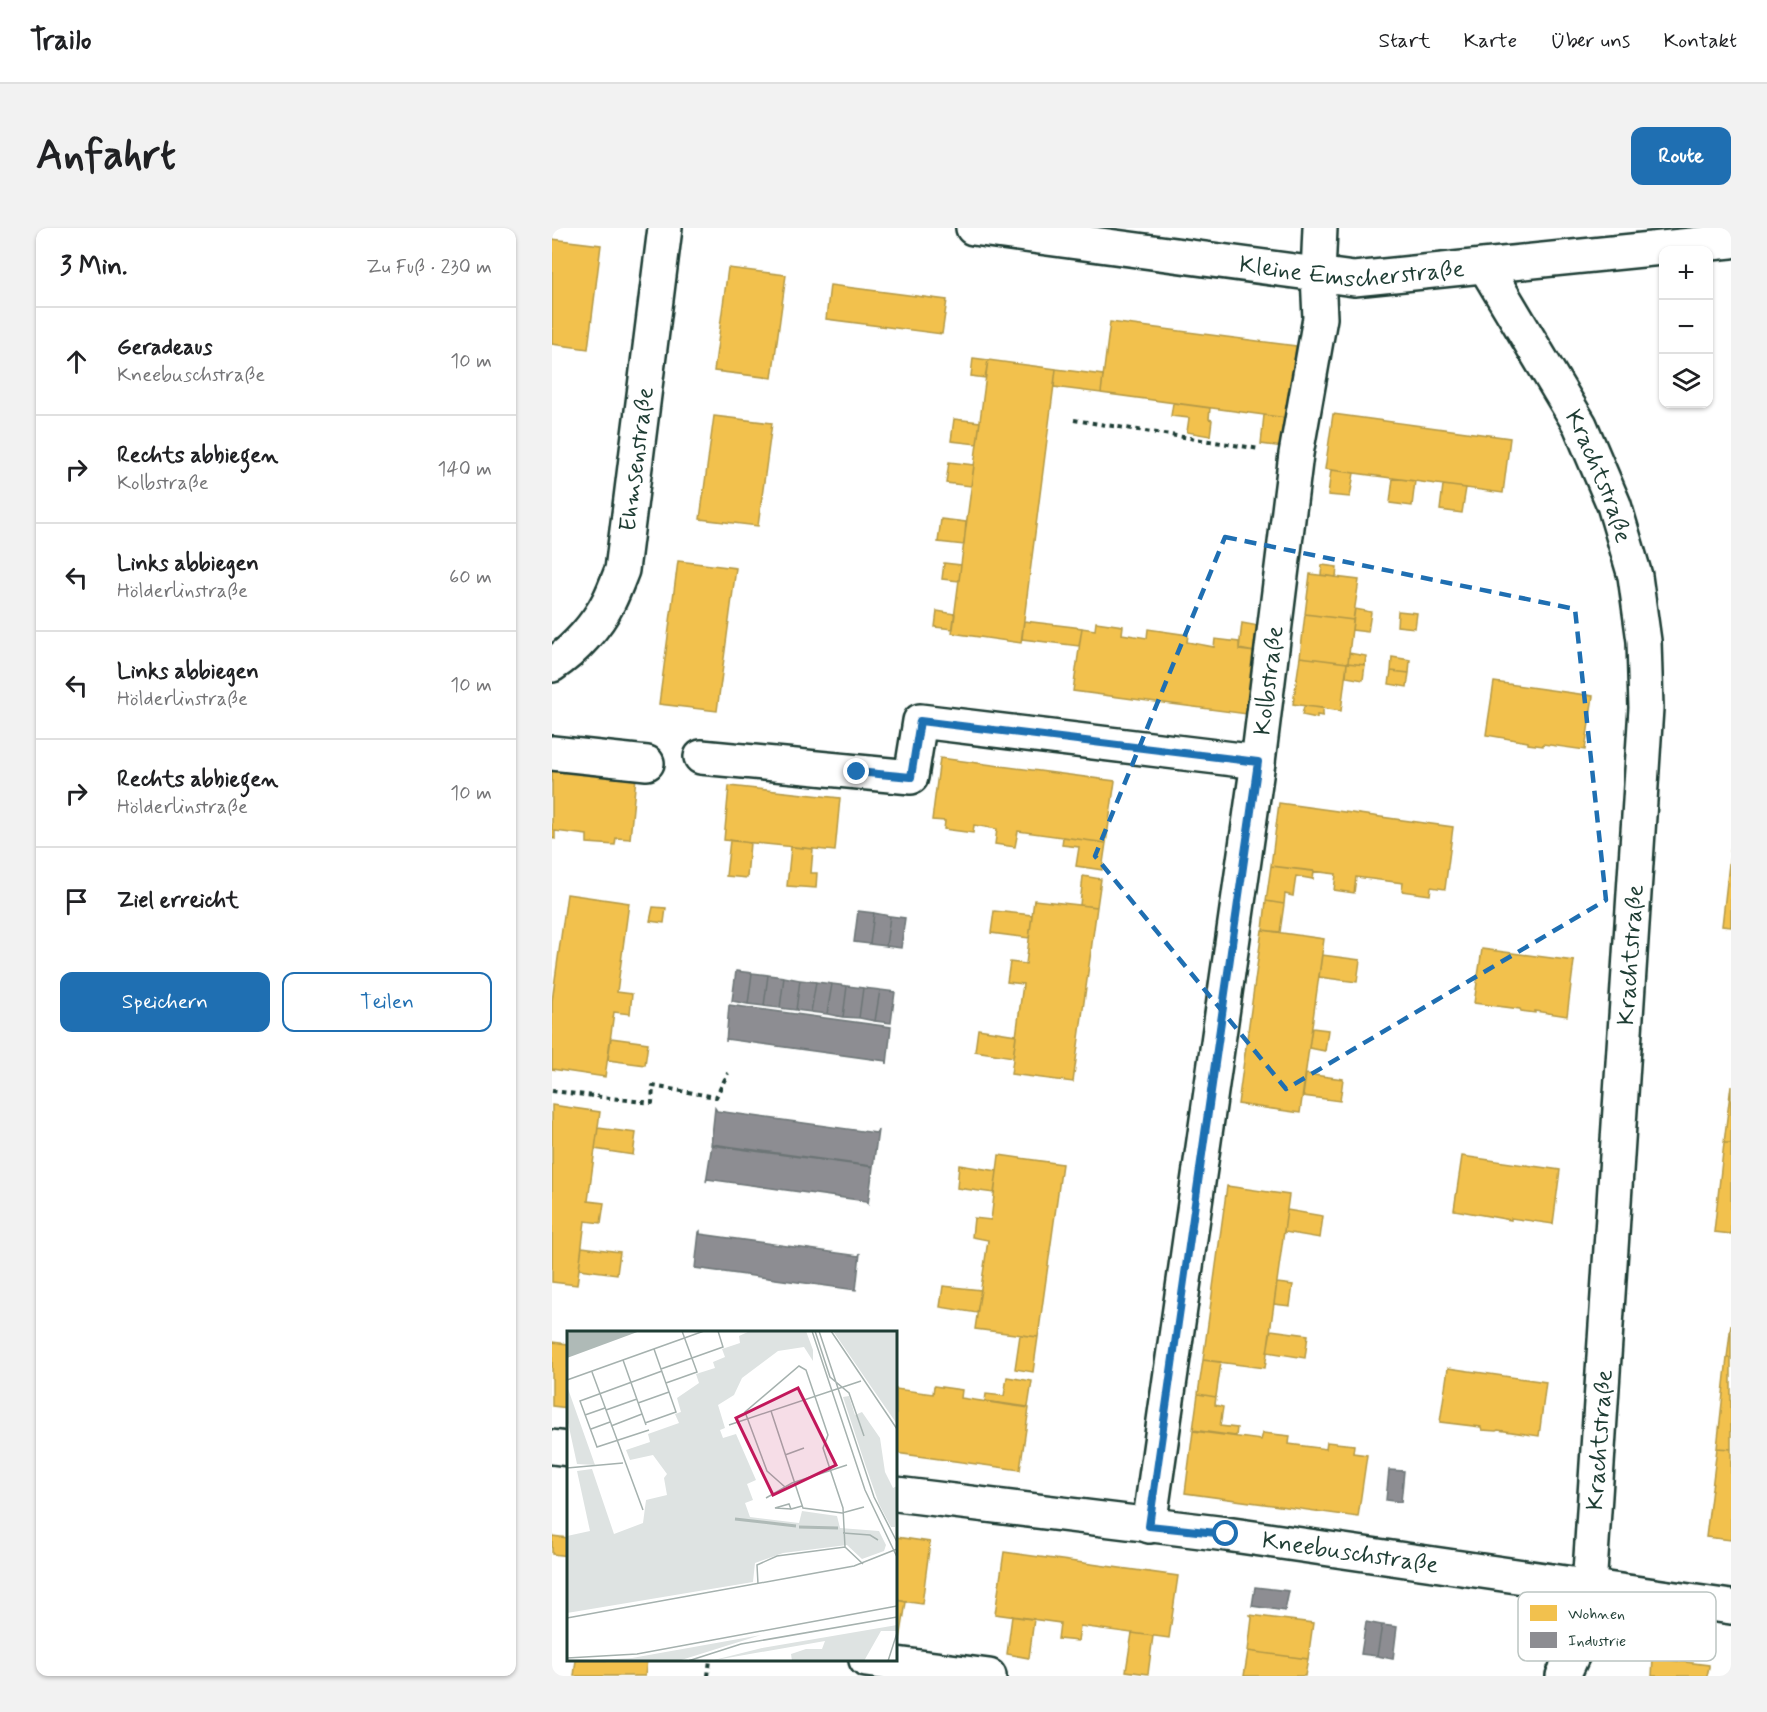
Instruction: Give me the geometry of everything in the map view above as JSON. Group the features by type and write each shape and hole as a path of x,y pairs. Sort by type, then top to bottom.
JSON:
{"street":[{"name":"Ehmsenstraße","path":"552,664 588,632 609,602 622,570 665,228"},
{"name":"Kleine Emscherstraße","path":"973,228 1354,279 1731,241"},
{"name":"Kolbstraße","path":"1149,1526 1258,762 1296,454 1320,318 1318,275 1320,228"},
{"name":"Krachtstraße","path":"1485,266 1580,425 1614,504 1635,576 1644,641 1646,708 1588,1592"},
{"path":"701,757 911,777 920,721 1258,762"},
{"path":"552,753 647,763"},
{"path":"552,1447 567,1449"},
{"name":"Kneebuschstraße","path":"897,1494 1226,1534 1619,1592"},
{"name":"Kneebuschstraße","path":"1716,1605 1731,1607"},
{"path":"880,1661 989,1676"},
{"name":"Krachtstraße","path":"1563,1676 1570,1661"}],"path":[{"path":"1074,420 1296,454"},
{"path":"552,1091 652,1103 653,1086 716,1097 728,1073"},
{"path":"708,1676 710,1661"}],"highlighted area":[{"path":"1225,537 1575,609 1606,900 1286,1089 1095,856"}],"building: Wohnen":[{"path":"552,239 601,245 588,349 552,344"},
{"path":"728,268 786,275 772,378 714,371"},
{"path":"830,285 947,300 942,334 826,319"},
{"path":"1110,322 1296,346 1287,418 1101,393"},
{"path":"973,358 988,360 985,378 971,376"},
{"path":"988,360 1056,369 1021,643 952,633"},
{"path":"1056,369 1103,375 1101,393 1054,387"},
{"path":"1173,403 1210,408 1209,419 1212,420 1210,436 1187,432 1189,418 1171,416"},
{"path":"1333,414 1510,438 1503,493 1325,469"},
{"path":"1264,415 1287,418 1283,447 1261,444"},
{"path":"714,416 772,423 758,526 700,519"},
{"path":"954,419 980,422 977,444 951,441"},
{"path":"949,462 974,465 971,486 946,483"},
{"path":"1331,470 1354,473 1350,497 1328,495"},
{"path":"1393,478 1415,481 1412,506 1390,503"},
{"path":"1443,485 1466,488 1462,513 1440,510"},
{"path":"941,519 966,522 964,545 938,542"},
{"path":"678,561 736,568 717,711 659,704"},
{"path":"944,563 961,565 959,581 942,579"},
{"path":"1322,565 1337,567 1336,577 1321,575"},
{"path":"1310,574 1359,580 1353,620 1305,614"},
{"path":"1355,609 1371,612 1368,632 1352,630"},
{"path":"937,611 955,614 953,629 935,627"},
{"path":"1398,611 1417,613 1415,628 1397,626"},
{"path":"1305,614 1353,620 1348,663 1300,657"},
{"path":"1024,621 1082,628 1079,646 1022,639"},
{"path":"1096,622 1123,626 1122,634 1147,638 1148,629 1188,635 1187,642 1214,647 1215,639 1239,642 1239,650 1255,652 1247,714 1073,691 1082,628 1095,630"},
{"path":"1242,623 1259,626 1255,652 1239,649"},
{"path":"1349,653 1366,656 1365,665 1348,663"},
{"path":"1300,657 1347,663 1341,711 1293,704"},
{"path":"1392,657 1410,660 1409,673 1391,671"},
{"path":"1347,663 1365,665 1363,680 1346,677"},
{"path":"1391,671 1409,673 1407,687 1389,684"},
{"path":"1494,682 1593,696 1585,750 1528,744 1528,742 1486,735"},
{"path":"1304,706 1323,708 1323,716 1317,715 1317,718 1302,715"},
{"path":"940,758 1115,781 1106,843 1018,831 1015,847 995,844 997,829 974,825 973,833 944,829 945,821 932,820"},
{"path":"552,768 636,777 630,839 616,838 615,845 587,843 587,835 555,831 555,839 552,838"},
{"path":"729,786 840,798 835,851 724,840"},
{"path":"1279,803 1453,827 1445,889 1431,887 1430,895 1402,891 1403,883 1356,877 1354,893 1334,890 1336,874 1271,866"},
{"path":"1063,837 1106,843 1102,870 1076,866 1079,847 1062,845"},
{"path":"730,840 750,843 747,878 726,876"},
{"path":"1731,846 1731,927 1722,926"},
{"path":"791,847 813,849 811,873 817,873 816,888 787,886"},
{"path":"1271,866 1314,871 1313,879 1296,876 1293,896 1285,894 1284,904 1266,901"},
{"path":"1083,876 1101,879 1097,907 1080,905"},
{"path":"567,894 629,903 617,992 632,994 630,1014 614,1012 605,1077 552,1069 552,1001"},
{"path":"1034,900 1097,907 1073,1082 1011,1074 1023,984 1007,982 1010,962 1026,964"},
{"path":"1266,901 1284,904 1280,932 1263,930"},
{"path":"653,907 666,908 664,923 650,921"},
{"path":"994,911 1032,915 1029,938 991,933"},
{"path":"1262,930 1324,939 1300,1113 1238,1104"},
{"path":"1482,949 1574,961 1567,1016 1474,1003"},
{"path":"1322,955 1360,960 1357,982 1319,977"},
{"path":"1312,1028 1328,1030 1325,1051 1309,1048"},
{"path":"978,1029 1016,1035 1013,1057 975,1051"},
{"path":"611,1038 648,1043 645,1065 608,1060"},
{"path":"1306,1074 1343,1079 1340,1101 1303,1096"},
{"path":"1731,1085 1731,1143 1724,1143"},
{"path":"552,1105 600,1112 588,1201 604,1203 601,1223 585,1221 577,1285 552,1282"},
{"path":"598,1128 636,1133 633,1155 595,1149"},
{"path":"1724,1143 1731,1143 1731,1234 1714,1232"},
{"path":"999,1155 1062,1164 1038,1337 975,1329 988,1240 972,1237 974,1218 991,1220"},
{"path":"1462,1156 1560,1170 1553,1224 1511,1218 1511,1220 1454,1210"},
{"path":"959,1165 997,1171 994,1193 957,1188"},
{"path":"1227,1186 1289,1195 1265,1368 1203,1360"},
{"path":"1287,1210 1323,1216 1320,1238 1284,1232"},
{"path":"582,1247 620,1252 617,1274 579,1269"},
{"path":"1277,1283 1293,1285 1290,1306 1274,1304"},
{"path":"943,1286 981,1290 977,1313 940,1307"},
{"path":"1731,1324 1731,1358 1727,1358"},
{"path":"1271,1330 1308,1335 1305,1358 1267,1352"},
{"path":"1020,1335 1038,1337 1033,1372 1015,1369"},
{"path":"552,1342 567,1344 567,1408 552,1406"},
{"path":"1727,1358 1731,1358 1731,1449 1717,1448"},
{"path":"1203,1360 1221,1362 1216,1397 1198,1394"},
{"path":"1448,1368 1546,1382 1539,1436 1482,1430 1481,1427 1440,1422"},
{"path":"1007,1377 1032,1381 1028,1407 985,1401 986,1394 1004,1396"},
{"path":"934,1386 962,1390 961,1398 1029,1408 1020,1470 897,1453 897,1389 933,1394"},
{"path":"1198,1394 1216,1397 1215,1405 1223,1407 1220,1426 1237,1428 1236,1436 1193,1430"},
{"path":"1193,1431 1261,1440 1263,1433 1290,1436 1289,1444 1326,1449 1327,1442 1354,1445 1353,1453 1367,1455 1358,1517 1185,1493"},
{"path":"1717,1448 1731,1449 1731,1540 1706,1537"},
{"path":"552,1536 567,1538 567,1556 552,1554"},
{"path":"897,1537 930,1542 922,1604 897,1600"},
{"path":"1004,1552 1178,1576 1169,1638 1080,1626 1078,1641 1058,1639 1060,1623 995,1614"},
{"path":"897,1600 906,1602 900,1640 897,1639"},
{"path":"1250,1615 1313,1623 1308,1659 1248,1651 1252,1618"},
{"path":"1012,1616 1034,1619 1029,1658 1007,1654"},
{"path":"1132,1633 1153,1636 1148,1674 1126,1671"},
{"path":"1248,1651 1308,1659 1305,1676 1244,1676"},
{"path":"576,1661 647,1661 645,1676 574,1676"},
{"path":"1653,1661 1709,1665 1707,1676 1652,1676"}],"building: Industrie":[{"path":"858,911 874,913 870,944 854,942"},
{"path":"874,913 890,916 886,946 870,944"},
{"path":"890,916 905,918 901,948 886,946"},
{"path":"736,971 752,973 748,1004 732,1001"},
{"path":"752,973 768,975 764,1006 748,1004"},
{"path":"768,975 784,977 780,1008 764,1006"},
{"path":"784,977 800,980 796,1010 780,1008"},
{"path":"800,980 816,982 811,1012 796,1010"},
{"path":"816,982 832,984 827,1014 811,1012"},
{"path":"832,984 847,986 843,1017 827,1014"},
{"path":"847,986 863,988 859,1018 843,1017"},
{"path":"863,988 880,990 875,1021 859,1018"},
{"path":"880,990 895,992 891,1023 875,1021"},
{"path":"729,1005 891,1027 887,1064 886,1061 726,1039"},
{"path":"715,1108 717,1111 876,1133 878,1130 873,1167 711,1145"},
{"path":"712,1144 871,1166 873,1167 868,1204 866,1201 707,1179 706,1182"},
{"path":"700,1231 700,1234 859,1256 860,1253 856,1290 695,1268"},
{"path":"1389,1470 1404,1471 1401,1502 1386,1500"},
{"path":"1255,1587 1289,1591 1285,1611 1252,1606"},
{"path":"1366,1622 1382,1625 1377,1656 1361,1654"},
{"path":"1382,1625 1397,1627 1393,1659 1377,1656"}],"route":[{"path":"857,772 911,777 920,721 1258,762 1149,1526 1226,1534"}]}
